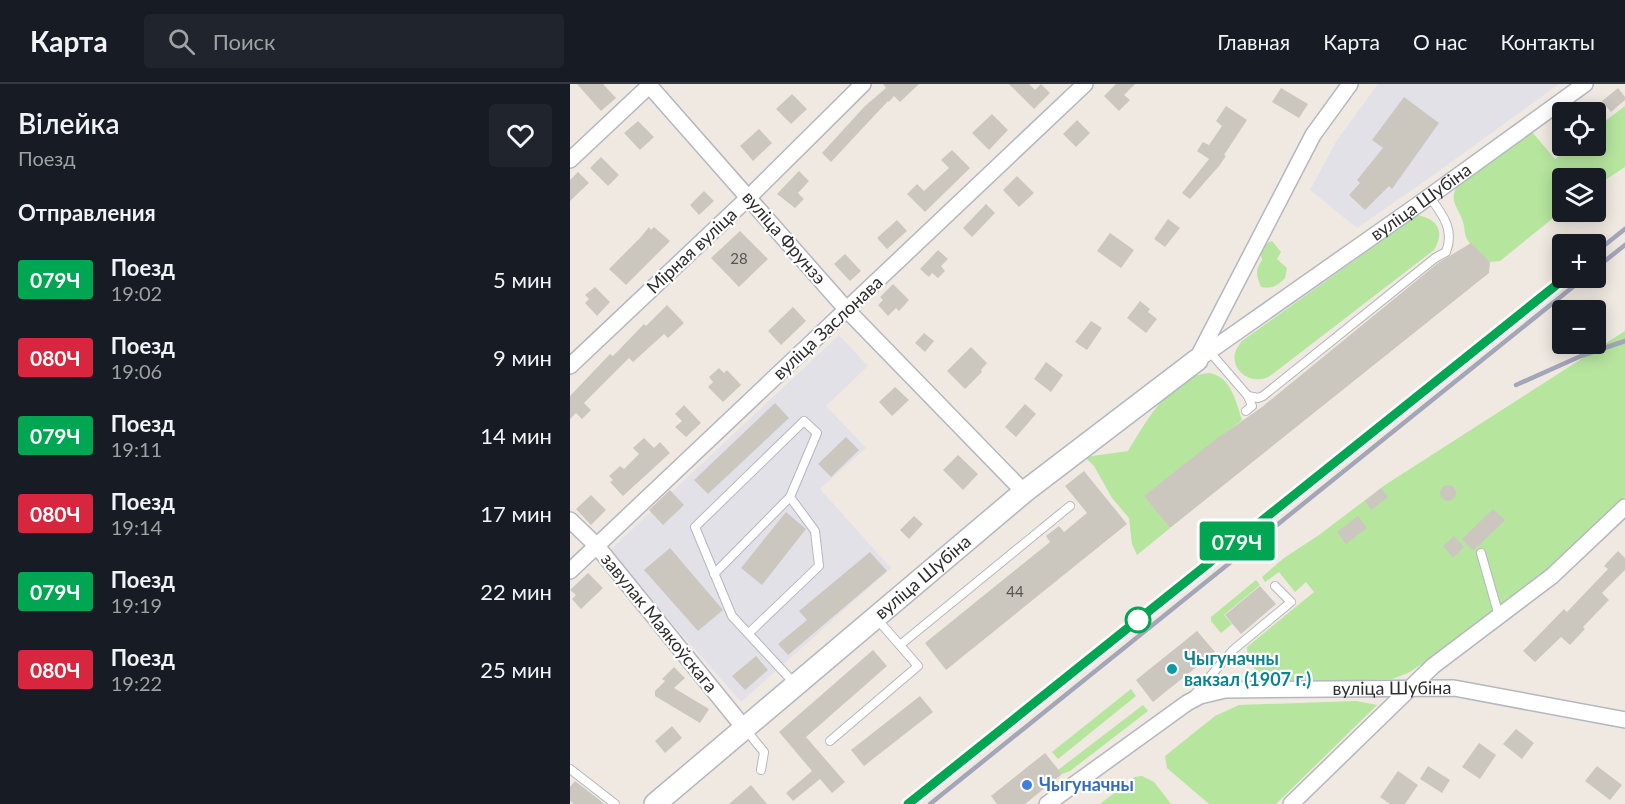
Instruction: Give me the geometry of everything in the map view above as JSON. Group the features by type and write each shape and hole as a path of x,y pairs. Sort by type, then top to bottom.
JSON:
{"street":[{"name":"Мірная вуліца","path":"570,366 749,197 862,84"},
{"name":"вуліца Заслонава","path":"570,571 1085,84"},
{"name":"вуліца Шубіна","path":"1203,356 1313,135 1350,84"},
{"name":"вуліца Шубіна","path":"655,804 1024,492 1203,356 1585,84"},
{"name":"вуліца Фрунзэ","path":"649,85 847,310 1024,492"},
{"path":"570,160 649,85"},
{"path":"1291,804 1433,666 1552,576 1625,507"},
{"name":"завулак Маякоўскага","path":"570,520 596,545 745,729"},
{"name":"вуліца Шубіна","path":"1047,804 1187,703 1206,694 1238,689 1318,691 1461,689 1625,720"}],"lane":[{"path":"1248,396 1258,398 1263,396 1446,252 1450,237 1449,227 1429,196"},
{"path":"1203,356 1248,396 1252,406 1246,411"},
{"path":"714,574 790,497 817,432 804,421 694,527 714,574 732,616 796,685"},
{"path":"749,633 819,566 815,531 790,497"},
{"path":"900,645 1070,506"},
{"path":"1481,554 1499,616"},
{"path":"1187,703 1228,655 1291,602 1275,586"},
{"path":"830,741 918,666 876,617"},
{"path":"745,729 764,752 761,770"},
{"path":"570,769 615,804"}],"shaded area":[{"path":"1378,84 1559,84 1357,228 1310,190 1337,140"},
{"path":"839,335 868,366 826,406 866,448 820,489 891,568 741,702 609,551"}],"green space":[{"path":"1625,106 1625,167 1606,179 1606,168 1552,168 1552,219 1500,261 1490,262 1473,247 1466,237 1463,222 1454,201 1457,187 1532,132 1555,159 1559,156 1606,156 1606,120"},
{"path":"1418,215 1435,223 1438,227 1439,237 1434,250 1270,376 1263,379 1250,378 1240,371 1236,366 1235,353 1242,341"},
{"path":"1272,241 1281,252 1277,259 1287,268 1285,278 1269,288 1261,287 1257,273 1262,260 1260,252 1263,245"},
{"path":"1625,331 1625,497 1547,573 1422,664 1392,679 1279,683 1267,681 1248,662 1247,647 1314,592 1306,582 1295,592 1279,572 1265,582 1262,577 1284,558 1319,535 1385,485 1589,354 1606,354 1606,343"},
{"path":"1209,373 1223,379 1228,384 1242,420 1145,496 1170,528 1137,555 1132,544 1129,518 1112,498 1094,466 1085,457 1128,451 1152,414 1171,391 1195,376"},
{"path":"1256,580 1260,585 1224,615 1232,624 1221,633 1211,621 1211,617"},
{"path":"1131,689 1136,696 1058,759 1052,752"},
{"path":"1356,701 1377,705 1276,804 1209,804 1167,768 1165,756 1215,716 1239,705"},
{"path":"1143,705 1148,711 1070,771 1062,774 1058,770"},
{"path":"1142,776 1154,782 1171,804 1100,804 1135,777"}],"building":[{"path":"577,84 603,84 616,98 601,111"},
{"path":"883,84 919,84 900,102 894,96 888,101 831,162 822,153 865,106 886,88"},
{"path":"1009,84 1029,84 1035,90 1041,84 1050,93 1034,109"},
{"path":"1116,84 1135,84 1124,95 1130,100 1119,111 1104,96"},
{"path":"1281,88 1308,104 1299,118 1272,102"},
{"path":"1618,88 1625,97 1625,100 1611,112 1606,102 1602,101"},
{"path":"792,94 807,109 791,124 776,109"},
{"path":"1404,97 1439,123 1392,189 1389,186 1365,210 1349,195 1360,183 1357,180 1383,148 1372,140"},
{"path":"1226,106 1247,120 1219,166 1190,199 1182,193 1209,159 1197,151 1203,142 1209,145 1222,126 1216,121"},
{"path":"992,114 1008,130 989,150 972,133"},
{"path":"1077,120 1090,133 1076,147 1063,134"},
{"path":"638,121 654,137 640,150 624,133"},
{"path":"759,129 772,143 753,161 740,146"},
{"path":"952,150 970,168 925,212 907,194 917,184 924,191 949,168 941,160"},
{"path":"601,157 619,175 608,186 590,168"},
{"path":"799,171 809,181 798,193 804,199 795,208 777,194"},
{"path":"578,172 589,183 570,201 570,180"},
{"path":"1017,176 1034,193 1019,207 1003,190"},
{"path":"704,191 714,201 699,215 690,205"},
{"path":"986,204 995,213 972,237 963,228"},
{"path":"1168,219 1180,228 1165,247 1154,239"},
{"path":"897,220 907,231 887,249 877,238"},
{"path":"649,227 651,230 654,227 670,241 626,285 609,269"},
{"path":"740,231 768,259 739,287 711,258"},
{"path":"1110,233 1134,250 1121,268 1097,251"},
{"path":"1471,243 1490,262 1489,273 1170,528 1144,496 1216,439 1262,407 1438,263"},
{"path":"938,250 948,259 941,266 945,271 938,278 932,273 929,277 920,269"},
{"path":"845,254 861,271 850,281 834,264"},
{"path":"893,284 909,300 899,311 896,308 888,316 878,305 883,300 880,297"},
{"path":"595,287 610,302 597,316 585,303 589,299 585,295"},
{"path":"1140,301 1157,319 1146,333 1127,318"},
{"path":"667,305 684,323 668,338 664,334 633,362 629,358 584,403 591,410 582,419 576,413 570,419 570,396 610,354 613,356 644,324 646,326"},
{"path":"793,307 806,321 781,345 768,331"},
{"path":"1091,321 1102,328 1087,350 1075,342"},
{"path":"924,333 934,341 925,352 915,343"},
{"path":"971,347 987,363 981,370 982,372 965,389 947,371"},
{"path":"1046,362 1063,375 1051,392 1034,379"},
{"path":"719,368 724,373 727,370 741,385 723,402 708,387 713,382 709,377"},
{"path":"895,387 909,400 892,416 879,402"},
{"path":"775,403 789,418 708,494 694,480"},
{"path":"1025,404 1036,414 1016,437 1005,427"},
{"path":"684,405 701,423 686,437 675,427 682,421 675,414"},
{"path":"846,437 859,450 831,477 818,464"},
{"path":"644,438 654,448 660,442 670,453 623,496 610,482 613,480 609,476 620,466 624,469 639,454 633,448"},
{"path":"958,455 978,474 963,490 943,470"},
{"path":"1084,471 1127,524 946,670 925,643 1050,542 1046,536 1059,526 1064,532 1087,513 1065,486"},
{"path":"1448,485 1454,487 1456,493 1454,499 1448,501 1442,499 1440,493 1442,487"},
{"path":"1381,488 1388,497 1371,510 1365,501"},
{"path":"670,490 684,505 663,525 649,510"},
{"path":"591,495 606,510 591,525 576,509"},
{"path":"1493,509 1505,520 1473,551 1462,539"},
{"path":"786,512 806,529 762,585 741,568"},
{"path":"914,516 923,524 909,539 900,530"},
{"path":"1358,516 1367,528 1346,544 1337,532"},
{"path":"1454,536 1464,547 1453,558 1443,546"},
{"path":"670,548 723,610 698,631 644,570"},
{"path":"1618,551 1625,558 1625,570 1602,593 1609,600 1583,627 1585,629 1570,645 1561,637 1535,662 1523,651 1564,609 1567,612 1608,569 1604,566"},
{"path":"870,552 887,571 788,655 778,644 807,620 799,611"},
{"path":"588,573 603,588 581,609 572,599 576,595 570,590"},
{"path":"1260,586 1276,604 1241,634 1225,615"},
{"name":"Чыгуначны вакзал (1907 г.)","path":"1197,631 1215,652 1153,702 1136,680"},
{"path":"873,650 887,666 806,737 845,782 832,793 820,779 793,801 786,793 812,771 779,732"},
{"path":"756,656 768,670 745,690 732,676"},
{"path":"674,667 685,678 674,688 709,709 700,723 655,696 655,691 665,681 662,679"},
{"path":"920,696 933,712 864,766 851,750"},
{"path":"672,726 682,738 665,753 655,741"},
{"path":"1516,729 1534,743 1522,759 1503,744"},
{"path":"1479,743 1496,755 1480,779 1462,767"},
{"name":"Чыгуначны","path":"1045,753 1062,774 1025,804 997,804 991,796"},
{"path":"1428,766 1450,780 1442,793 1420,779"},
{"path":"1597,766 1622,785 1610,800 1585,781"},
{"path":"1398,771 1418,785 1405,804 1390,804 1380,797"},
{"path":"575,781 604,804 574,804 570,801 570,787"},
{"path":"751,785 767,804 729,804"}],"railway":[{"path":"1606,244 1625,229"},
{"path":"1606,260 1625,245"},
{"path":"908,804 1553,288"},
{"path":"930,804 1572,288"},
{"path":"1516,385 1581,356 1625,341"}],"train":[{"name":"079Ч","path":"908,804 1553,288"}],"place":[{"name":"Чыгуначны вакзал (1907 г.)","path":"1172,669"},
{"name":"Чыгуначны","path":"1027,785"}]}
